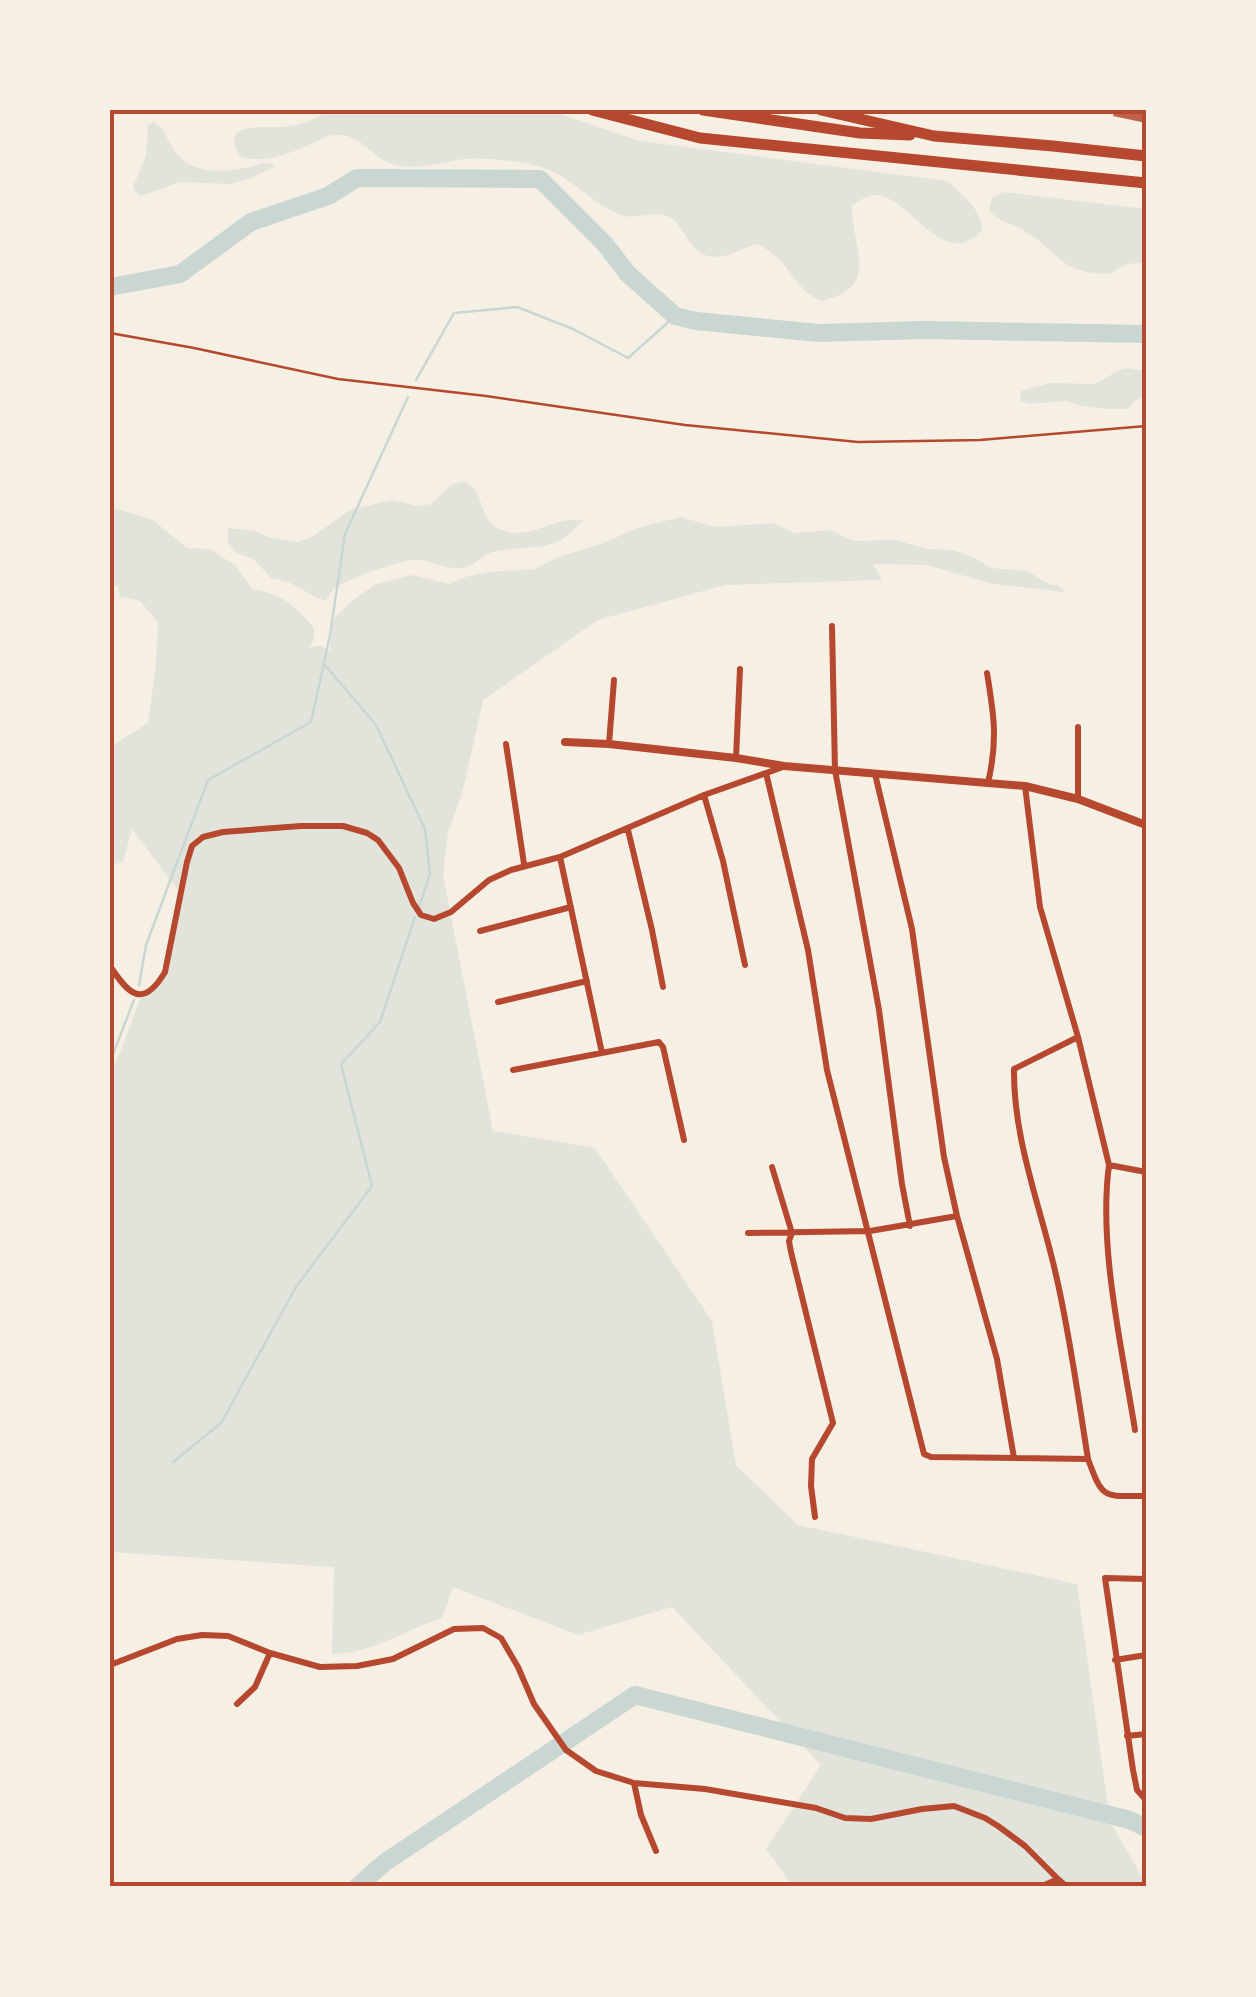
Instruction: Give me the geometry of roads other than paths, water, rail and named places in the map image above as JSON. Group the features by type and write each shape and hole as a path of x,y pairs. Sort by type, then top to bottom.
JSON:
{"highway":[{"path":"592,110 700,138 1146,183"},
{"path":"702,110 860,133 1146,156"},
{"path":"821,110 934,136"}],"street":[{"path":"832,626 835,770 876,991 910,1226"},
{"path":"736,758 740,669"},
{"path":"987,673 996,734 988,783"},
{"path":"610,744 614,680"},
{"path":"1078,727 1078,799"},
{"path":"565,742 784,766 1025,786 1078,799 1146,825"},
{"path":"506,744 524,864"},
{"path":"110,966 131,992 142,994 155,988 164,972 186,862 192,846 203,837 223,832 328,826 367,833 392,856 421,914 434,919 451,912 488,880 524,864 560,857 784,766"},
{"path":"766,773 808,950 827,1070 870,1231 920,1447 931,1457 1088,1458"},
{"path":"875,774 912,929 944,1157 997,1359 1014,1458"},
{"path":"1025,786 1040,907 1078,1037 1109,1165 1105,1210 1110,1261 1135,1430"},
{"path":"704,796 745,965"},
{"path":"628,830 663,986"},
{"path":"560,857 602,1054"},
{"path":"480,930 571,907"},
{"path":"498,1002 587,981"},
{"path":"1078,1037 1014,1069 1014,1084 1029,1166 1057,1277 1088,1458 1098,1488 1106,1495 1146,1496"},
{"path":"514,1070 659,1042 684,1140"},
{"path":"1109,1165 1146,1172"},
{"path":"772,1168 792,1233 791,1252 833,1423 812,1459 814,1517"},
{"path":"748,1233 870,1231 957,1216"},
{"path":"1146,1578 1104,1578 1137,1790 1146,1800"},
{"path":"110,1665 177,1639 202,1635 228,1636 320,1668 357,1666 394,1658 454,1629 482,1628 501,1638 534,1704 566,1750 596,1771 634,1783 773,1800 845,1818 870,1819 954,1806 998,1826 1067,1887"},
{"path":"237,1704 254,1687 270,1653"},
{"path":"1115,1660 1146,1655"},
{"path":"1127,1736 1146,1734"},
{"path":"634,1783 641,1815 656,1851"},
{"path":"1040,1887 1058,1879"}],"lane":[{"path":"110,333 338,380 486,396 685,425 858,442 980,440 1146,426"}],"waterway":[{"path":"110,287 180,274 251,222 328,196 357,178 540,179 605,244 627,273 675,316 819,333 924,330 1146,334"},
{"path":"416,380 454,313 517,307 573,329 628,358 675,316"},
{"path":"139,985 146,945 208,780 311,722 330,635 345,534 408,397"},
{"path":"325,665 376,725 425,829 430,874 419,907"},
{"path":"173,1462 221,1423 296,1287 372,1186 341,1064 380,1022 415,917"},
{"path":"110,1062 134,1000"},
{"path":"357,1887 384,1863 635,1695 1130,1820 1146,1828"}]}
